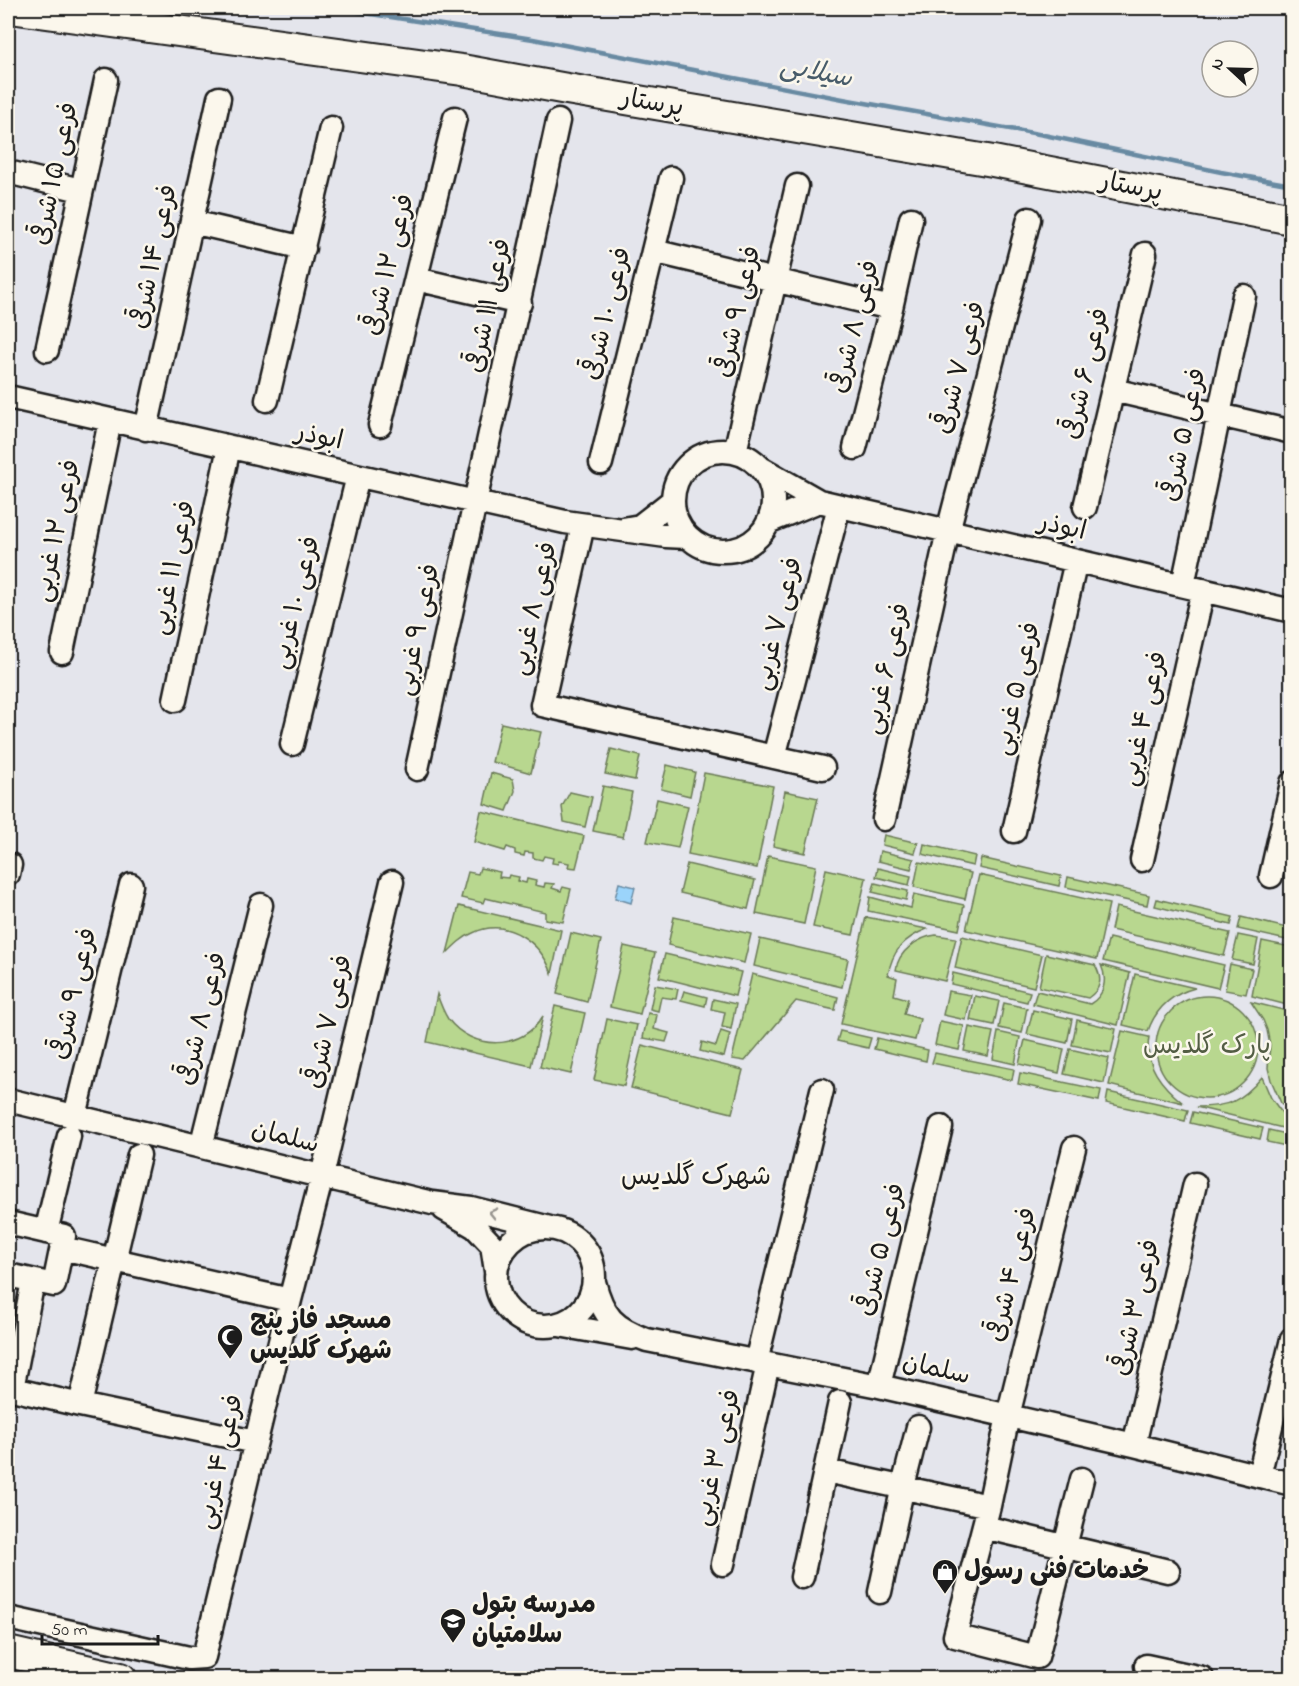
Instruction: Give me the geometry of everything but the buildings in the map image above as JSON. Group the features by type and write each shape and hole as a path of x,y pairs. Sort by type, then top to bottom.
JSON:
{"main road":[{"name":"پرستار","path":"10,8 462,70 993,160 1292,219"},
{"path":"8,1652 121,1678"}],"street":[{"name":"فرعی ۱۵ شرقی","path":"46,350 106,80"},
{"name":"فرعی ۱۴ شرقی","path":"146,429 219,98"},
{"name":"فرعی ۱۲ شرقی","path":"380,425 455,118"},
{"name":"فرعی ۱۱ شرقی","path":"476,502 558,121"},
{"path":"267,400 331,128"},
{"path":"8,172 80,190"},
{"name":"فرعی ۱۰ شرقی","path":"601,463 671,178"},
{"name":"فرعی ۹ شرقی","path":"735,452 797,186"},
{"name":"فرعی ۸ شرقی","path":"855,448 911,219"},
{"name":"فرعی ۷ شرقی","path":"948,531 1029,219"},
{"path":"192,222 304,248"},
{"path":"653,251 891,308"},
{"name":"فرعی ۶ شرقی","path":"1085,507 1145,254"},
{"path":"416,279 520,303"},
{"name":"فرعی ۵ شرقی","path":"1193,588 1218,414 1244,296"},
{"path":"1113,390 1292,432"},
{"name":"ابوذر","path":"8,397 583,525 687,537"},
{"name":"فرعی ۱۲ غربی","path":"62,652 110,421"},
{"name":"فرعی ۱۱ غربی","path":"175,700 229,447"},
{"path":"720,450 735,452 750,458 761,468 769,480 773,493 773,507 770,521 761,535 748,545 733,551 716,552 701,547 687,537 679,527 674,515 672,501 681,472 692,461 720,450"},
{"name":"ابوذر","path":"761,468 829,503 1292,611"},
{"name":"فرعی ۱۰ غربی","path":"292,744 358,476"},
{"path":"618,530 640,526 672,501"},
{"name":"فرعی ۹ غربی","path":"417,769 476,502"},
{"path":"770,521 829,503"},
{"name":"فرعی ۷ غربی","path":"774,757 829,503"},
{"name":"فرعی ۸ غربی","path":"583,525 542,705 774,757"},
{"name":"فرعی ۶ غربی","path":"884,819 948,531"},
{"name":"فرعی ۵ غربی","path":"1014,831 1076,561"},
{"name":"فرعی ۴ غربی","path":"1142,860 1193,588"},
{"path":"774,757 823,768"},
{"path":"1271,876 1292,783"},
{"name":"فرعی ۷ شرقی","path":"322,1176 392,882"},
{"name":"فرعی ۹ شرقی","path":"33,1281 54,1285 54,1240 72,1126 131,885"},
{"name":"فرعی ۸ شرقی","path":"201,1147 261,905"},
{"path":"762,1363 822,1090"},
{"name":"سلمان","path":"8,1100 72,1126 201,1147 432,1203 471,1208 550,1228"},
{"name":"فرعی ۵ شرقی","path":"879,1386 941,1127"},
{"name":"فرعی ۴ شرقی","path":"1064,1546 1036,1657 955,1636 1074,1148"},
{"path":"80,1406 139,1155"},
{"name":"فرعی ۴ غربی","path":"8,1618 189,1658 204,1657 322,1176"},
{"name":"فرعی ۳ شرقی","path":"1134,1445 1195,1184"},
{"path":"432,1203 475,1227 492,1245 496,1289 503,1304 513,1316 527,1324 543,1327 559,1325 647,1340"},
{"path":"8,1223 114,1259 290,1300"},
{"path":"496,1272 500,1257 508,1244 520,1234 534,1229 550,1228 565,1232 578,1240 588,1252 594,1267 591,1297 572,1319 559,1325"},
{"path":"8,1275 33,1281 10,1388 80,1406 255,1442"},
{"name":"سلمان","path":"594,1282 600,1302 611,1320 627,1333 647,1340 879,1386 1292,1484"},
{"path":"1259,1476 1292,1339"},
{"name":"فرعی ۳ غربی","path":"723,1564 762,1363"},
{"path":"802,1577 840,1402"},
{"path":"880,1592 918,1427"},
{"path":"826,1471 903,1486 1064,1546 1168,1571"},
{"path":"1064,1546 1082,1479"},
{"path":"1146,1666 1202,1678"}],"green space":[{"path":"501,723 541,732 531,773 492,762"},
{"path":"611,749 640,756 635,780 605,774"},
{"path":"667,765 695,772 690,796 661,789"},
{"path":"491,773 513,779 515,791 507,811 484,804"},
{"path":"704,773 773,786 757,868 688,854"},
{"path":"603,786 632,792 623,837 593,831"},
{"path":"785,791 818,798 805,853 773,846"},
{"path":"570,792 592,797 585,827 564,822 562,807"},
{"path":"657,799 688,806 678,848 647,842"},
{"path":"481,811 584,836 576,868 568,867 569,863 559,861 558,864 552,863 553,858 544,856 542,860 533,858 533,853 525,852 524,856 515,854 515,850 507,847 505,851 474,842"},
{"path":"884,835 918,843 915,853 882,845"},
{"path":"924,844 975,856 973,866 922,854"},
{"path":"880,851 914,859 911,869 878,861"},
{"path":"768,856 816,866 804,924 756,914"},
{"path":"981,858 1061,876 1059,886 979,868"},
{"path":"919,862 971,873 965,899 914,887"},
{"path":"687,864 755,880 748,909 680,893"},
{"path":"480,868 500,872 499,877 508,878 509,875 519,877 518,881 526,883 527,879 536,881 535,885 544,887 545,883 554,884 552,888 561,891 563,887 571,889 563,922 545,919 545,912 485,898 483,903 461,898 468,872 478,874"},
{"path":"878,868 911,876 909,885 876,877"},
{"path":"826,869 866,878 853,935 813,927"},
{"path":"979,875 1109,904 1097,959 966,930"},
{"path":"1068,877 1149,895 1147,905 1066,887"},
{"path":"875,883 908,891 906,900 872,892"},
{"path":"914,894 964,905 959,930 868,911 870,897 911,908"},
{"path":"1157,899 1233,917 1231,925 1155,906"},
{"path":"459,906 561,930 552,974 547,962 531,943 510,931 498,928 473,933 462,939 447,953"},
{"name":"پارک گلدیس","path":"1116,907 1230,933 1224,956 1111,930"},
{"path":"674,917 751,934 744,963 668,945"},
{"path":"866,917 927,929 900,946 888,975 897,978 894,995 908,999 904,1014 920,1019 915,1040 841,1024"},
{"path":"1241,917 1291,929 1291,941 1238,929"},
{"path":"571,933 601,940 587,1002 557,994"},
{"name":"پارک گلدیس","path":"1238,935 1258,939 1253,964 1232,960"},
{"path":"929,936 956,938 945,981 896,970 901,957 910,946"},
{"path":"962,936 1042,955 1034,987 955,968"},
{"name":"پارک گلدیس","path":"1109,938 1224,965 1218,988 1103,961"},
{"path":"760,939 848,959 842,987 754,966"},
{"name":"پارک گلدیس","path":"1262,941 1291,947 1291,1006 1252,996"},
{"path":"624,946 655,953 640,1014 610,1007"},
{"path":"665,954 741,972 735,996 659,977"},
{"name":"پارک گلدیس","path":"1046,954 1095,965 1100,979 1096,991 1088,998 1039,987"},
{"name":"پارک گلدیس","path":"1230,964 1252,969 1246,994 1225,990"},
{"name":"پارک گلدیس","path":"1101,965 1130,973 1118,1025 1033,1004 1037,991 1090,1004 1099,997 1103,987 1104,976"},
{"path":"953,973 1030,992 1027,1002 951,984"},
{"path":"752,974 838,997 835,1010 796,1001 745,1061 732,1059"},
{"name":"پارک گلدیس","path":"1135,974 1195,988 1179,994 1166,1003 1155,1015 1148,1031 1123,1025"},
{"path":"655,985 678,989 676,999 661,997 658,1011 650,1009"},
{"path":"684,991 707,997 705,1006 681,1000"},
{"path":"948,991 971,995 966,1020 943,1015"},
{"path":"437,994 448,1019 470,1037 483,1041 497,1043 523,1036 543,1016 531,1066 427,1042"},
{"path":"975,996 999,1001 994,1025 970,1020"},
{"name":"پارک گلدیس","path":"1207,996 1226,1000 1243,1011 1254,1028 1258,1047 1254,1066 1243,1083 1226,1094 1207,1098 1188,1094 1171,1083 1160,1066 1156,1047 1160,1028 1171,1011 1188,1000"},
{"path":"713,999 736,1004 731,1029 722,1027 725,1012 711,1009"},
{"name":"پارک گلدیس","path":"1251,1002 1291,1012 1291,1113 1281,1103 1271,1080 1268,1068 1270,1045 1267,1030"},
{"path":"1004,1003 1027,1008 1022,1033 999,1028"},
{"path":"555,1006 585,1013 571,1074 540,1067"},
{"name":"پارک گلدیس","path":"1033,1010 1072,1019 1067,1043 1027,1034"},
{"path":"648,1013 657,1015 654,1029 669,1033 666,1042 643,1038"},
{"path":"607,1019 637,1025 624,1086 594,1080"},
{"name":"پارک گلدیس","path":"1077,1020 1116,1029 1111,1053 1072,1045"},
{"path":"940,1021 964,1026 959,1050 935,1045"},
{"path":"969,1027 993,1032 988,1056 964,1051"},
{"path":"721,1031 730,1034 724,1057 700,1051 702,1042 716,1046"},
{"path":"840,1031 871,1038 868,1048 837,1041"},
{"name":"پارک گلدیس","path":"1122,1031 1149,1037 1149,1057 1156,1074 1183,1103 1109,1085"},
{"path":"998,1032 1020,1037 1015,1064 993,1059"},
{"path":"877,1038 928,1050 926,1061 874,1049"},
{"path":"1025,1040 1064,1049 1059,1073 1019,1064"},
{"path":"642,1045 743,1070 732,1113 631,1088"},
{"name":"پارک گلدیس","path":"1070,1049 1109,1058 1104,1083 1064,1074"},
{"path":"935,1053 1014,1069 1012,1080 932,1063"},
{"name":"پارک گلدیس","path":"1020,1073 1101,1090 1099,1101 1018,1084"},
{"name":"پارک گلدیس","path":"1262,1077 1271,1098 1291,1125 1291,1130 1196,1107 1217,1106 1233,1101 1247,1092"},
{"name":"پارک گلدیس","path":"1108,1092 1188,1110 1185,1121 1106,1103"},
{"path":"1193,1112 1263,1128 1260,1139 1190,1123"},
{"path":"1269,1130 1291,1135 1291,1147 1267,1142"}],"water":[{"path":"619,883 635,887 631,903 615,898"}],"waterway":[{"name":"سیلابی","path":"332,8 533,39 1044,135 1292,185"}],"place":[{"name":"مسجد فاز پنج شهرک گلدیس","path":"230,1360"},
{"name":"خدمات فنی رسول","path":"945,1595"},
{"name":"مدرسه بتول سلامتیان","path":"453,1644"}],"district":[{"name":"شهرک گلدیس","path":"696,1177"}]}
